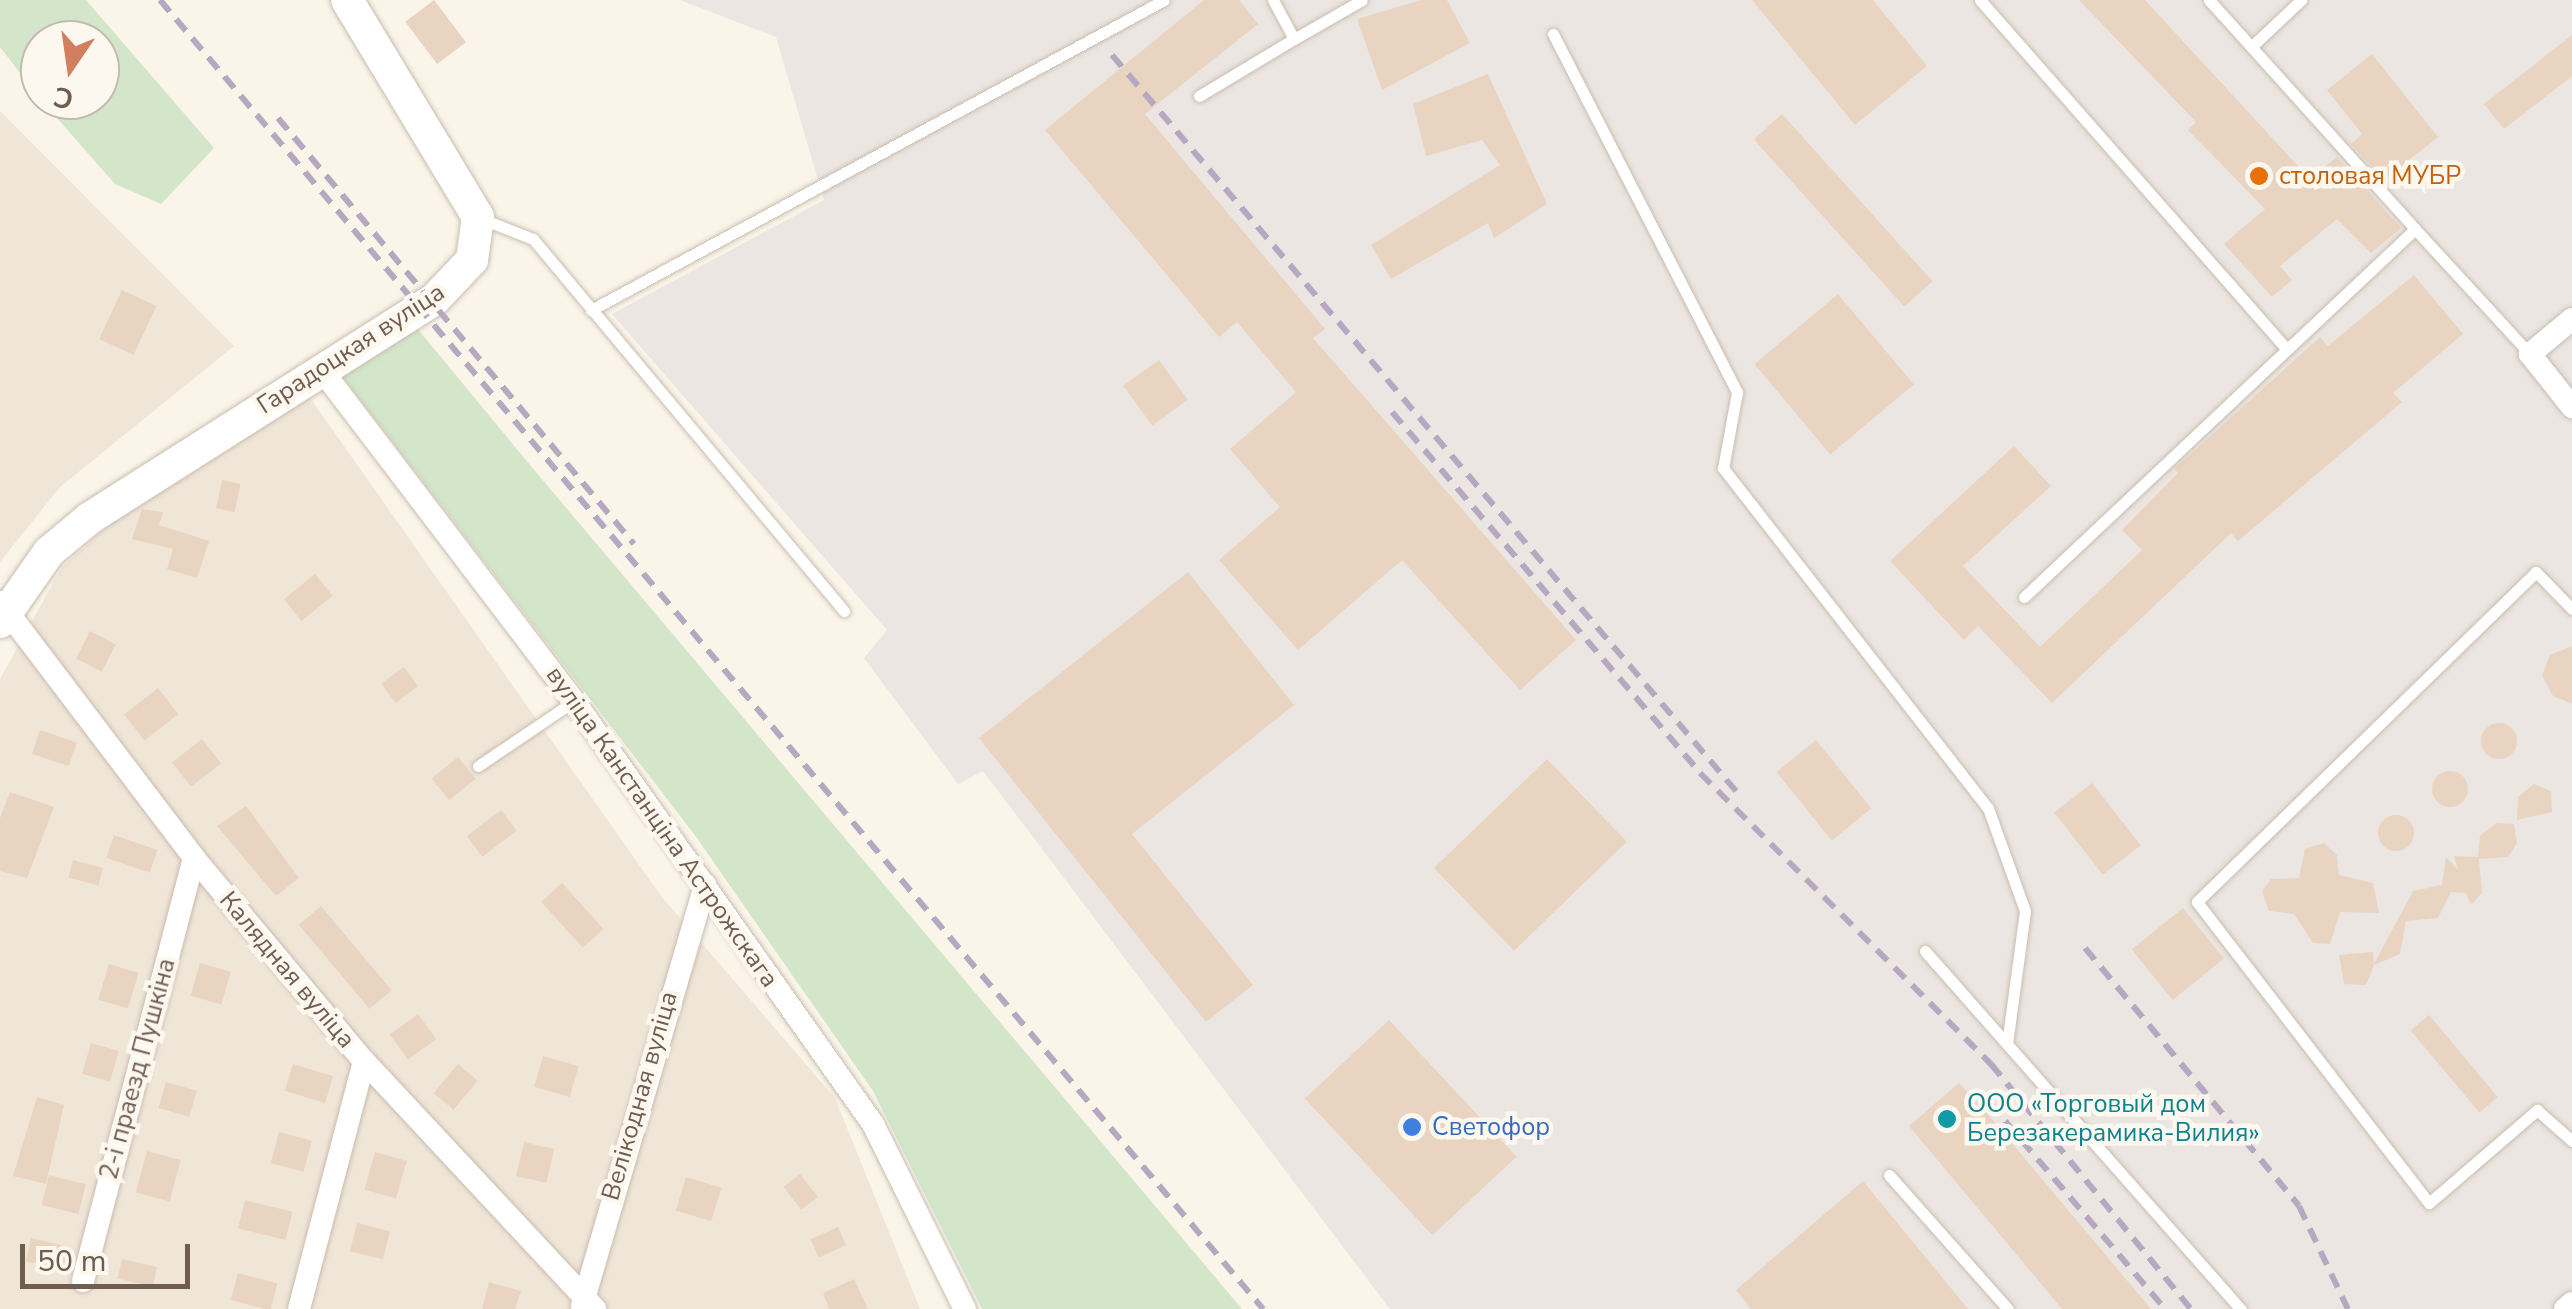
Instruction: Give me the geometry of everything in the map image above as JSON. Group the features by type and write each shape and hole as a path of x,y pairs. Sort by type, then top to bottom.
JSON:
{"street":[{"path":"347,0 478,217"},
{"name":"Гарадоцкая вуліца","path":"2,611 50,552 90,518 464,274 478,217"},
{"path":"2572,318 2530,354 2572,406"},
{"name":"вуліца Канстанціна Астрожскага","path":"321,369 574,701 872,1124 965,1309"},
{"name":"Калядная вуліца","path":"2,611 194,858 364,1061 587,1304"},
{"name":"2-і праезд Пушкіна","path":"83,1281 194,858"},
{"name":"Велікодная вуліца","path":"587,1304 705,885"},
{"path":"300,1309 364,1061"},
{"path":"2566,1309 2572,1303"}],"lane":[{"path":"591,310 1164,0"},
{"path":"1273,0 1294,39"},
{"path":"1199,96 1362,0"},
{"path":"1980,0 2285,348"},
{"path":"2209,0 2530,354"},
{"path":"2252,47 2301,0"},
{"path":"1554,34 1737,392 1723,468 1900,685 1988,808 2025,911 2007,1044"},
{"path":"478,217 533,240 844,611"},
{"path":"2024,597 2415,229"},
{"path":"2572,608 2536,572 2198,902 2429,1202 2537,1110 2572,1141"},
{"path":"478,766 574,701"},
{"path":"1925,951 2241,1309"},
{"path":"1889,1175 2008,1309"}],"shaded area":[{"path":"680,0 2572,0 2572,1309 1390,1309 983,771 958,784 864,658 887,630 612,314 824,200 776,37"},
{"path":"0,111 234,346 60,487 0,562"},
{"path":"308,395 661,896 835,1098 920,1309 0,1309 0,679 62,567 126,509"}],"green space":[{"path":"0,0 86,0 103,20 20,20 20,73 0,47"},
{"path":"120,39 214,148 161,204 115,184 59,120 120,120"},
{"path":"407,316 1242,1309 982,1309 873,1091 694,834 331,362"}],"building":[{"path":"434,0 466,42 437,64 405,22"},
{"path":"1204,0 1239,0 1258,24 1145,114 1325,329 1313,338 1576,640 1520,690 1402,560 1298,650 1219,560 1280,507 1230,449 1296,392 1237,322 1219,337 1045,130"},
{"path":"1421,0 1447,0 1470,43 1382,90 1357,19"},
{"path":"1752,0 1873,0 1927,66 1855,125"},
{"path":"2079,0 2145,0 2309,178 2337,157 2401,228 2371,253 2337,219 2280,266 2292,280 2272,297 2224,244 2265,209 2188,130 2196,122"},
{"path":"2572,35 2572,76 2504,129 2484,104"},
{"path":"2372,54 2438,137 2384,180 2351,144 2362,134 2327,90"},
{"path":"1488,74 1547,204 1494,238 1488,223 1391,279 1371,245 1500,165 1482,140 1426,156 1413,104"},
{"path":"1782,114 1933,281 1904,307 1754,139"},
{"path":"2414,275 2463,334 2393,393 2402,402 2238,541 2231,533 2052,703 1978,626 1964,640 1890,561 2014,446 2051,486 1963,566 2040,647 2142,550 2122,530 2178,473 2174,469 2320,337 2328,346"},
{"path":"122,290 156,306 134,355 99,339"},
{"path":"1838,294 1914,384 1830,454 1755,364"},
{"path":"1159,360 1188,400 1152,426 1123,386"},
{"path":"222,480 241,484 235,512 216,508"},
{"path":"142,509 163,512 159,525 209,541 197,578 167,569 173,549 132,539"},
{"path":"1188,572 1294,705 1132,834 1253,985 1206,1022 979,738"},
{"path":"315,574 333,596 302,621 284,599"},
{"path":"90,631 116,644 102,672 76,659"},
{"path":"2572,646 2572,704 2553,696 2542,676 2550,655"},
{"path":"404,667 418,686 395,703 381,683"},
{"path":"158,688 178,714 144,740 124,714"},
{"path":"2499,723 2512,728 2517,741 2512,754 2499,759 2486,754 2481,741 2486,728"},
{"path":"40,730 77,743 69,766 32,754"},
{"path":"202,739 221,763 191,787 172,762"},
{"path":"1816,740 1871,808 1832,840 1776,772"},
{"path":"458,757 476,779 449,800 432,778"},
{"path":"1547,759 1627,842 1514,951 1434,868"},
{"path":"2450,771 2463,776 2468,789 2463,802 2450,807 2437,802 2432,789 2437,776"},
{"path":"2092,783 2141,845 2103,875 2054,813"},
{"path":"2534,784 2551,791 2552,812 2517,820 2518,797"},
{"path":"10,792 54,807 27,878 0,871 0,818"},
{"path":"246,806 299,878 276,896 217,826"},
{"path":"501,810 517,831 482,857 467,836"},
{"path":"2396,815 2409,820 2414,833 2409,846 2396,851 2383,846 2378,833 2383,820"},
{"path":"2496,823 2514,824 2517,843 2508,857 2479,859 2482,893 2471,905 2466,893 2451,892 2438,918 2406,921 2400,954 2374,965 2366,985 2344,984 2339,955 2373,952 2374,964 2413,891 2442,885 2446,857 2458,870 2454,856 2478,857 2480,836"},
{"path":"114,835 157,850 150,873 106,858"},
{"path":"2324,843 2337,855 2339,875 2373,883 2379,913 2340,912 2330,944 2313,943 2294,914 2269,911 2262,891 2271,879 2299,878 2305,849"},
{"path":"73,860 103,868 98,885 68,877"},
{"path":"562,883 603,929 583,948 541,902"},
{"path":"321,906 392,990 369,1009 299,925"},
{"path":"2183,908 2224,959 2173,1000 2132,950"},
{"path":"200,963 231,972 221,1005 191,996"},
{"path":"109,964 139,973 128,1008 98,999"},
{"path":"418,1014 436,1039 408,1060 390,1035"},
{"path":"2429,1015 2498,1097 2479,1112 2411,1030"},
{"name":"Светофор","path":"1389,1020 1517,1157 1432,1235 1305,1098"},
{"path":"91,1043 119,1051 110,1082 82,1074"},
{"path":"543,1056 579,1066 570,1097 534,1087"},
{"path":"293,1064 333,1076 325,1103 285,1091"},
{"path":"458,1064 478,1081 453,1110 434,1093"},
{"path":"166,1082 197,1091 189,1117 159,1108"},
{"path":"1959,1083 2151,1309 2062,1309 1909,1126"},
{"path":"37,1097 64,1105 46,1184 13,1176"},
{"path":"279,1132 312,1141 304,1172 271,1163"},
{"path":"524,1142 554,1149 546,1183 516,1176"},
{"path":"147,1151 181,1160 170,1202 136,1193"},
{"path":"375,1152 407,1161 396,1199 364,1189"},
{"path":"800,1174 818,1197 801,1210 783,1187"},
{"path":"49,1175 86,1184 78,1214 42,1205"},
{"path":"686,1177 721,1188 711,1221 676,1210"},
{"path":"1863,1181 1968,1309 1751,1309 1736,1290"},
{"path":"245,1200 293,1212 286,1240 238,1228"},
{"path":"357,1223 390,1231 383,1259 350,1251"},
{"path":"838,1227 846,1245 819,1257 811,1239"},
{"path":"31,1238 69,1247 64,1270 26,1261"},
{"path":"122,1259 157,1267 153,1287 118,1278"},
{"path":"238,1273 278,1284 271,1309 231,1300"},
{"path":"854,1279 868,1309 829,1309 823,1293"},
{"path":"489,1282 521,1291 515,1309 482,1309"}],"railway":[{"path":"160,0 1263,1309"},
{"path":"1112,55 1736,791"},
{"path":"278,118 634,544"},
{"path":"1392,412 1700,773 1991,1064 2191,1309"},
{"path":"2085,948 2299,1206 2348,1309"},
{"path":"1989,1102 2165,1309"}],"place":[{"name":"столовая МУБР","path":"2259,176"},
{"name":"ООО «Торговый дом Березакерамика-Вилия»","path":"1947,1119"},
{"name":"Светофор","path":"1412,1127"}]}
